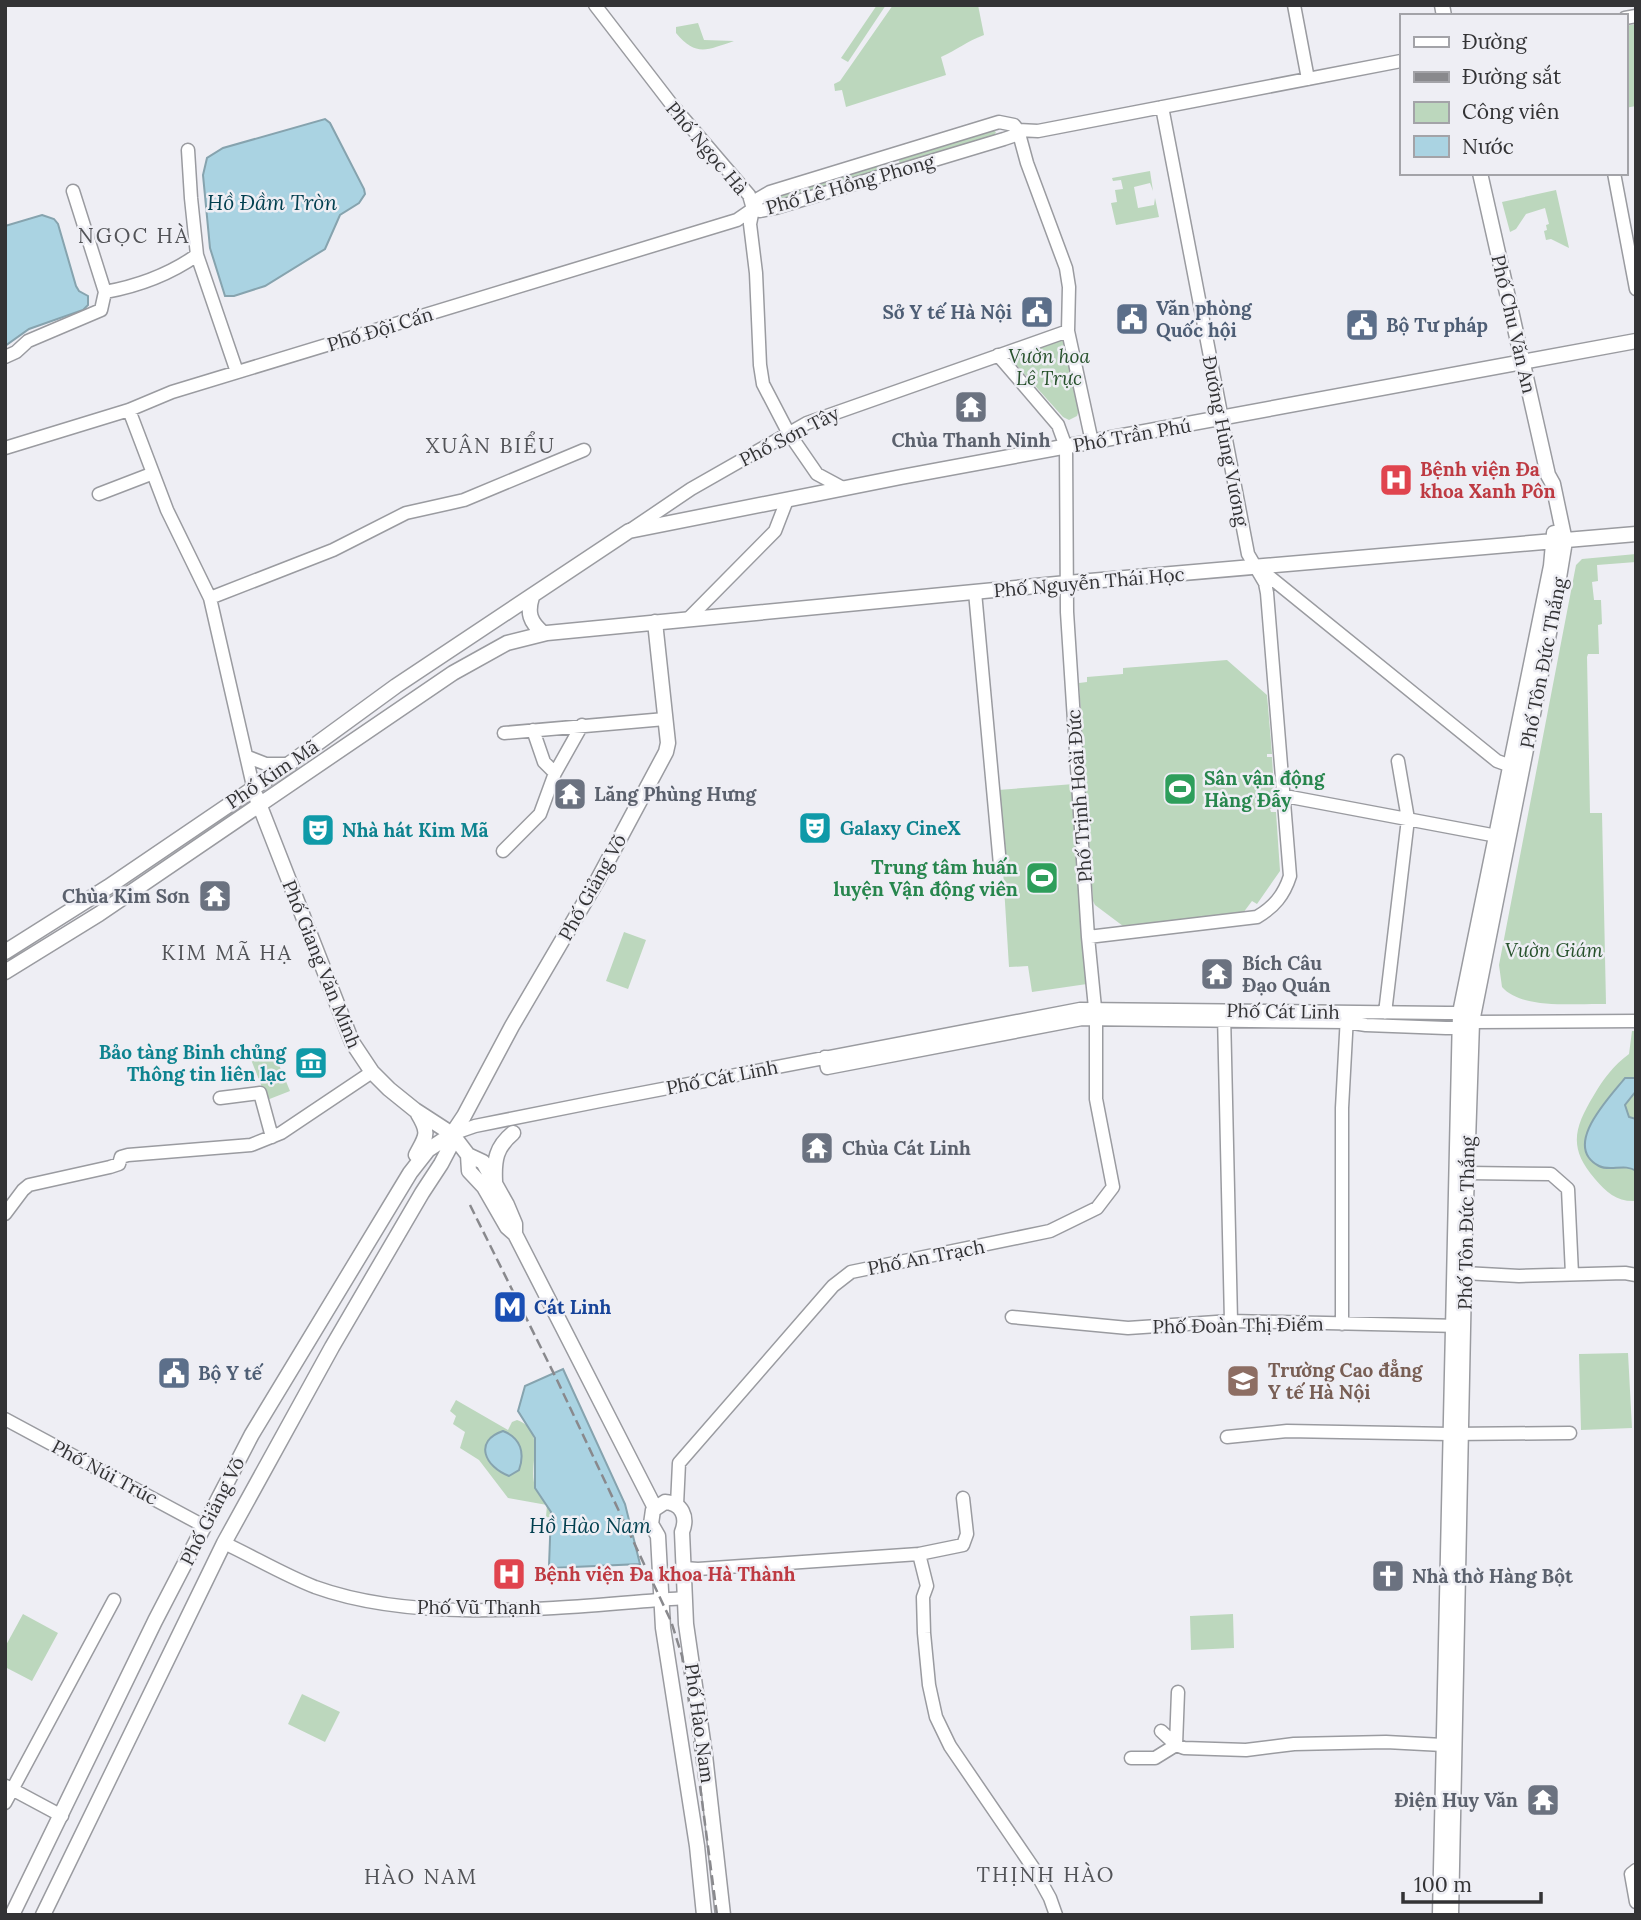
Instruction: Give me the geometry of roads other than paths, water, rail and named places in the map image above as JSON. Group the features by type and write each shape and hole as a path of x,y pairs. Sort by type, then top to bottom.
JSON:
{"main road":[{"name":"Phố Chu Văn An","path":"1480,175 1548,475 1545,487 1559,541"},
{"name":"Phố Trần Phú","path":"629,531 843,488 1636,341"},
{"name":"Phố Sơn Tây","path":"534,595 629,531"},
{"name":"Phố Nguyễn Thái Học","path":"543,633 1067,583 1636,534"},
{"name":"Phố Tôn Đức Thắng","path":"1458,1326 1464,1273 1461,1210 1468,1173 1464,1021 1517,768 1551,566 1559,541"},
{"name":"Phố Kim Mã","path":"5,952 89,900 289,764 396,686 534,595"},
{"path":"534,595 528,609 543,633"},
{"name":"Phố Giảng Võ","path":"12,1915 155,1621 251,1434 410,1173 428,1150 452,1134 464,1116 668,747 655,622"},
{"path":"477,631 488,652"},
{"name":"Phố Kim Mã","path":"5,972 99,914 453,673 507,643 543,633"},
{"name":"Phố Tôn Đức Thắng","path":"1440,1915 1448,1745 1464,1021 1497,836 1517,768"},
{"name":"Phố Giang Văn Minh","path":"253,786 346,1032 372,1072 415,1110 452,1134"},
{"path":"89,900 99,914"},
{"path":"410,1173 427,1135 426,1126 415,1110"},
{"path":"495,1182 494,1165 497,1152 513,1133"},
{"name":"Phố Giảng Võ","path":"43,1915 224,1543 332,1347 422,1193 442,1164 451,1145 452,1134"},
{"name":"Phố Hào Nam","path":"452,1134 466,1153 483,1162 515,1224 515,1234"},
{"path":"442,1164 466,1153"},
{"name":"Phố Hào Nam","path":"466,1153 469,1171 484,1187 507,1227 515,1234 655,1508 651,1524 658,1536 663,1628 697,1846 704,1915"},
{"path":"312,1335 332,1347"},
{"path":"655,1508 665,1502 677,1505"},
{"name":"Phố Hào Nam","path":"677,1505 685,1519 682,1532 686,1624 705,1755 723,1915"},
{"path":"658,1536 669,1540 682,1532"},
{"path":"661,1570 684,1568"},
{"name":"Phố Tôn Đức Thắng","path":"1448,1745 1451,1915"},
{"path":"681,1757 705,1755"},
{"path":"62,1816 85,1827"}],"street":[{"name":"Phố Ngọc Hà","path":"595,5 672,105 749,195 753,209 750,224 756,273 761,376 788,432 817,474"},
{"path":"1294,5 1308,79"},
{"name":"Phố Lê Hồng Phong","path":"1018,130 1013,136 1004,139 769,210 753,209 758,199 770,192 999,122 1014,125 1018,130 1038,131 1400,61"},
{"name":"Đường Hùng Vương","path":"1088,937 1257,917 1268,910 1285,889 1290,876 1267,593 1248,554 1162,107"},
{"path":"1018,130 1023,152 1066,268 1069,287 1068,331 1092,442"},
{"path":"188,150 197,255 237,372"},
{"path":"889,156 894,172"},
{"path":"1615,175 1636,289"},
{"path":"5,357 37,336 101,310 105,292 73,191"},
{"name":"Phố Đội Cấn","path":"5,448 129,410 172,392 737,220 753,209"},
{"path":"105,292 134,287 197,255"},
{"name":"Phố Sơn Tây","path":"629,531 671,501 788,432 834,411 1068,331"},
{"path":"998,355 1058,425 1066,447"},
{"name":"Phố Giang Văn Minh","path":"129,410 151,474 210,598 253,786"},
{"name":"Phố Trịnh Hoài Đức","path":"1066,447 1067,583 1095,1013"},
{"path":"210,598 333,550 406,513 464,500 584,450"},
{"path":"99,494 151,474"},
{"path":"806,496 817,474 843,488"},
{"path":"688,619 775,531 787,500"},
{"path":"1256,567 1497,761 1517,768"},
{"path":"975,592 1000,865"},
{"path":"505,733 665,719"},
{"path":"503,850 540,814 555,772 582,725"},
{"path":"533,730 544,762 555,772"},
{"path":"248,757 266,764 289,764"},
{"path":"1385,1013 1408,819 1398,761"},
{"path":"1284,796 1497,836"},
{"name":"Phố Cát Linh","path":"452,1134 475,1126 826,1063 1080,1009 1095,1013 1347,1017 1385,1013 1464,1021"},
{"name":"Phố An Trạch","path":"677,1505 679,1463 833,1286 851,1272 1050,1231 1097,1208 1113,1187 1096,1099 1095,1013"},
{"path":"1224,1015 1231,1321"},
{"path":"1342,1324 1342,1108 1347,1017"},
{"name":"Phố Cát Linh","path":"1347,1017 1366,1025 1464,1021"},
{"path":"1464,1021 1636,1021"},
{"path":"5,1214 29,1185 110,1167 119,1164 121,1157 251,1145 272,1137 372,1072"},
{"path":"220,1098 260,1093 272,1137"},
{"path":"1468,1173 1551,1174 1568,1189 1572,1274"},
{"path":"1464,1273 1519,1276 1636,1275"},
{"name":"Phố Đoàn Thị Điểm","path":"1013,1317 1128,1328 1231,1321 1458,1326"},
{"name":"Phố Núi Trúc","path":"5,1419 205,1526"},
{"path":"1227,1437 1287,1431 1570,1433"},
{"path":"684,1568 919,1554 963,1545 967,1534 963,1498"},
{"name":"Phố Vũ Thạnh","path":"224,1543 314,1587 403,1606 463,1610 611,1605 685,1598"},
{"path":"919,1554 927,1586 923,1597 924,1633 929,1685 936,1717 950,1746 1034,1869 1056,1915"},
{"path":"5,1803 9,1788 114,1600"},
{"path":"1176,1745 1178,1692"},
{"path":"1161,1731 1176,1745 1184,1748 1246,1750 1294,1744 1386,1742 1448,1745"},
{"path":"1130,1758 1155,1758 1176,1745"},
{"path":"9,1788 62,1816"},
{"path":"1636,1870 1631,1874 1636,1902"}],"water":[{"name":"Hồ Đầm Tròn","path":"325,119 330,123 365,194 359,203 340,215 325,249 265,286 234,296 225,296 210,248 203,175 207,158 223,148"},
{"path":"42,215 54,219 58,224 76,286 88,296 88,305 83,310 29,329 5,346 5,226"},
{"path":"1625,1078 1636,1078 1636,1091 1625,1105 1629,1117 1636,1119 1636,1171 1627,1168 1603,1168 1589,1157 1585,1146 1592,1122"},
{"name":"Hồ Hào Nam","path":"563,1369 625,1504 640,1564 549,1566 551,1512 535,1488 535,1438 518,1411 525,1386"},
{"path":"503,1431 518,1442 522,1458 519,1470 509,1476 494,1467 485,1447 494,1435"}],"railway":[{"path":"470,1205 557,1380 671,1621 682,1656 687,1687 717,1915"}],"place":[{"name":"Sở Y tế Hà Nội","path":"1037,312"},
{"name":"Văn phòng Quốc hội","path":"1132,319"},
{"name":"Bộ Tư pháp","path":"1362,325"},
{"name":"Chùa Thanh Ninh","path":"971,407"},
{"name":"Bệnh viện Đa khoa Xanh Pôn","path":"1396,480"},
{"name":"Sân vận động Hàng Đẫy","path":"1180,789"},
{"name":"Lăng Phùng Hưng","path":"570,794"},
{"name":"Galaxy CineX","path":"815,828"},
{"name":"Nhà hát Kim Mã","path":"318,830"},
{"name":"Trung tâm huấn luyện Vận động viên","path":"1042,878"},
{"name":"Chùa Kim Sơn","path":"215,896"},
{"name":"Bích Câu Đạo Quán","path":"1217,974"},
{"name":"Bảo tàng Binh chủng Thông tin liên lạc","path":"311,1063"},
{"name":"Chùa Cát Linh","path":"817,1148"},
{"name":"Cát Linh","path":"510,1307"},
{"name":"Bộ Y tế","path":"174,1373"},
{"name":"Trường Cao đẳng Y tế Hà Nội","path":"1243,1381"},
{"name":"Bệnh viện Đa khoa Hà Thành","path":"509,1574"},
{"name":"Nhà thờ Hàng Bột","path":"1388,1576"},
{"name":"Điện Huy Văn","path":"1543,1800"}],"district":[{"name":"NGỌC HÀ","path":"134,236"},
{"name":"XUÂN BIỂU","path":"491,446"},
{"name":"KIM MÃ HẠ","path":"227,953"},
{"name":"THỊNH HÀO","path":"1046,1875"},
{"name":"HÀO NAM","path":"421,1877"}],"park label":[{"name":"Vườn hoa Lê Trực","path":"1049,367"},
{"name":"Vườn Giám","path":"1554,950"}]}
